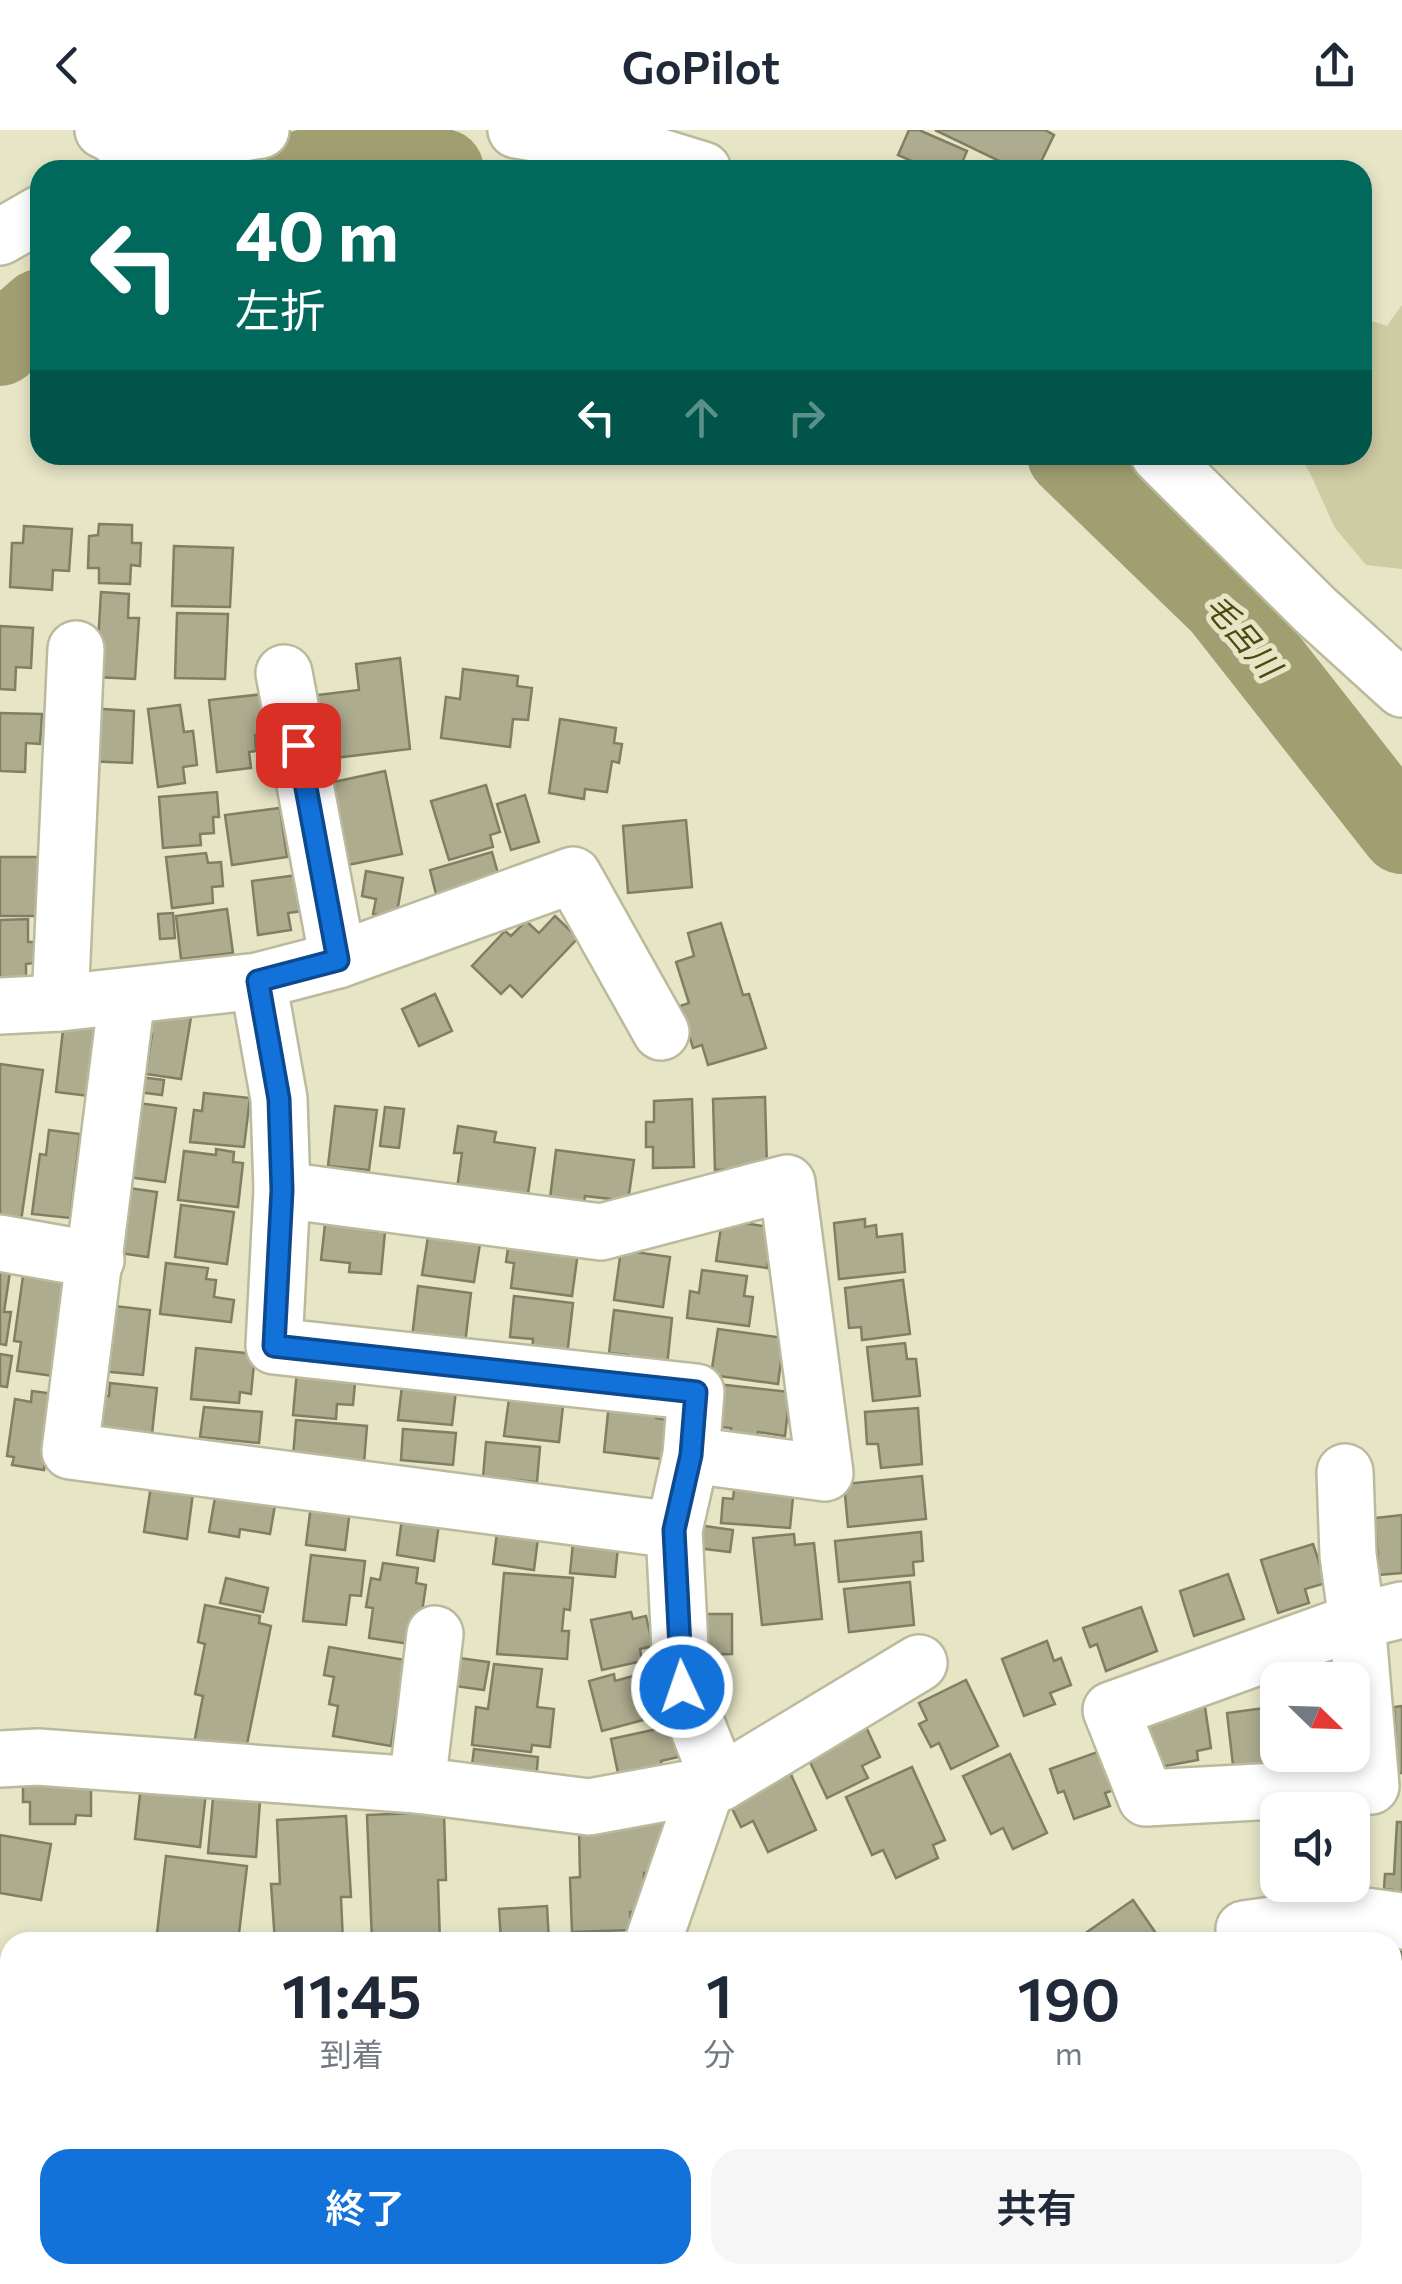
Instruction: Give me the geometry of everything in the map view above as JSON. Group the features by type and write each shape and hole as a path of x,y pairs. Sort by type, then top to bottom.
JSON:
{"street":[{"path":"120,153 261,130"},
{"path":"516,130 670,160"},
{"path":"0,237 30,220"},
{"path":"1169,465 1315,610 1402,689"},
{"path":"60,1003 76,649"},
{"path":"284,673 338,960"},
{"path":"0,1006 258,981 338,960 573,875 661,1032"},
{"path":"258,981 279,1099 282,1190 274,1346 696,1392 691,1455 674,1530 682,1687 714,1784 657,1932"},
{"path":"127,996 70,1451 674,1530"},
{"path":"282,1190 601,1232 786,1184 824,1474 691,1455"},
{"path":"0,1243 96,1260"},
{"path":"1346,1472 1348,1555 1380,1616 1370,1786 1146,1798 1111,1710 1380,1616"},
{"path":"417,1784 435,1634"},
{"path":"0,1758 38,1757 417,1784 589,1807 714,1784 919,1663"},
{"path":"1246,1932 1244,1929 1351,1914 1402,1921"}],"shaded area":[{"path":"1402,305 1402,569 1366,565 1335,528 1305,465 1372,465 1372,321 1387,326"}],"building":[{"path":"909,130 919,130 967,151 963,160 909,160 898,155"},
{"path":"935,130 1045,130 1054,135 1042,160 997,160"},
{"path":"99,524 132,525 132,543 141,543 140,566 131,565 130,584 99,583 99,568 88,568 89,536 98,535"},
{"path":"24,526 72,529 69,571 53,570 52,590 10,587 12,543 23,543"},
{"path":"174,546 233,548 230,607 172,606"},
{"path":"101,592 129,594 128,618 139,618 135,679 96,677"},
{"path":"177,613 228,614 225,679 175,678"},
{"path":"0,626 33,628 31,668 16,667 15,690 0,689"},
{"path":"400,658 410,749 309,761 301,697 359,690 356,664"},
{"path":"463,669 518,676 517,686 532,688 528,720 513,719 510,747 441,738 446,697 460,699"},
{"path":"264,694 269,733 255,735 256,751 249,752 251,768 217,772 209,700"},
{"path":"180,705 184,732 193,731 197,765 183,767 185,783 158,787 148,709"},
{"path":"86,708 134,711 132,763 84,761"},
{"path":"0,713 42,714 40,744 26,743 25,772 0,771"},
{"path":"560,719 616,728 614,743 622,744 619,763 612,761 607,792 585,789 584,799 549,793"},
{"path":"385,771 402,854 338,867 329,783"},
{"path":"486,785 500,832 490,835 493,847 449,860 431,801"},
{"path":"217,792 219,817 213,817 214,833 200,834 201,845 163,848 159,797"},
{"path":"525,795 539,842 511,850 497,804"},
{"path":"280,808 287,857 232,865 225,815"},
{"path":"686,820 692,887 628,893 623,826"},
{"path":"492,852 502,888 439,906 430,870"},
{"path":"206,853 208,863 221,862 223,886 212,887 213,903 172,908 166,857"},
{"path":"0,857 42,857 41,916 0,916"},
{"path":"366,871 403,878 396,918 373,914 376,899 362,896"},
{"path":"298,875 303,911 288,913 291,930 258,935 252,881"},
{"path":"227,909 233,953 181,959 176,916"},
{"path":"173,913 175,938 160,939 158,914"},
{"path":"555,916 578,938 522,997 510,985 501,994 472,966 505,931 511,936 526,921 539,933"},
{"path":"28,919 28,942 34,942 34,963 26,964 26,981 0,981 0,920"},
{"path":"721,923 743,995 749,994 766,1048 708,1065 702,1045 693,1048 680,1006 689,1003 676,962 694,956 688,933"},
{"path":"435,994 452,1031 419,1046 402,1009"},
{"path":"192,1011 181,1079 146,1074 152,1034 146,1033 149,1014"},
{"path":"64,1021 106,1026 98,1097 56,1092"},
{"path":"0,1064 43,1070 21,1221 0,1218"},
{"path":"132,1076 164,1080 162,1095 130,1091"},
{"path":"204,1093 250,1098 244,1147 190,1142 194,1110 202,1111"},
{"path":"765,1097 767,1168 715,1170 713,1099"},
{"path":"692,1099 694,1167 653,1168 653,1147 646,1147 646,1122 654,1122 654,1101"},
{"path":"130,1102 176,1108 165,1182 120,1176"},
{"path":"335,1106 377,1110 369,1170 328,1166"},
{"path":"385,1107 404,1109 399,1148 380,1146"},
{"path":"458,1126 496,1132 494,1142 535,1148 527,1200 457,1189 462,1153 454,1153"},
{"path":"49,1130 80,1134 70,1218 32,1214 40,1154 46,1155"},
{"path":"216,1149 234,1152 233,1162 243,1163 238,1207 178,1200 184,1151 216,1155"},
{"path":"556,1150 634,1160 628,1201 585,1196 583,1210 549,1206"},
{"path":"115,1186 157,1192 148,1257 112,1252"},
{"path":"181,1205 234,1212 227,1264 175,1257"},
{"path":"724,1207 747,1210 744,1223 774,1228 767,1268 716,1261"},
{"path":"326,1215 372,1219 372,1231 385,1232 381,1274 349,1272 350,1263 321,1260"},
{"path":"865,1219 865,1227 876,1225 877,1237 902,1234 905,1272 839,1279 834,1223"},
{"path":"430,1224 482,1231 474,1282 422,1275"},
{"path":"509,1242 578,1252 572,1296 511,1288 514,1263 506,1262"},
{"path":"621,1250 670,1257 663,1307 614,1300"},
{"path":"166,1263 208,1268 206,1279 216,1280 214,1297 234,1300 231,1322 160,1314"},
{"path":"0,1264 11,1265 4,1312 11,1312 6,1345 0,1344"},
{"path":"702,1270 747,1276 744,1296 753,1297 749,1326 687,1318 690,1291 699,1293"},
{"path":"23,1276 74,1284 54,1376 17,1371 21,1342 14,1341"},
{"path":"903,1280 910,1334 862,1340 861,1327 849,1328 845,1288"},
{"path":"418,1286 471,1293 465,1344 412,1338"},
{"path":"514,1296 573,1303 567,1356 532,1352 533,1339 510,1337"},
{"path":"105,1305 150,1310 143,1375 100,1371"},
{"path":"614,1310 672,1318 667,1366 627,1361 628,1355 609,1353"},
{"path":"718,1329 784,1338 778,1384 711,1375"},
{"path":"905,1343 907,1359 916,1359 920,1396 873,1401 867,1347"},
{"path":"196,1348 255,1354 251,1394 240,1392 239,1403 191,1399"},
{"path":"0,1354 12,1356 7,1387 0,1386"},
{"path":"298,1359 356,1372 353,1405 337,1404 336,1419 293,1415"},
{"path":"403,1377 457,1382 452,1425 398,1420"},
{"path":"110,1383 157,1388 151,1443 93,1437 97,1395 109,1396"},
{"path":"717,1384 790,1392 785,1436 758,1432 756,1447 729,1444 731,1428 712,1426"},
{"path":"32,1391 55,1394 44,1470 12,1465 14,1457 7,1456 15,1399 31,1402"},
{"path":"510,1391 564,1397 559,1442 504,1436"},
{"path":"609,1403 657,1408 656,1418 667,1420 662,1459 604,1452"},
{"path":"204,1407 262,1412 259,1443 200,1437"},
{"path":"918,1408 922,1464 881,1468 878,1444 867,1444 865,1412"},
{"path":"296,1420 367,1426 364,1463 293,1457"},
{"path":"403,1429 456,1433 453,1465 401,1460"},
{"path":"486,1442 540,1447 537,1482 483,1477"},
{"path":"922,1476 926,1519 848,1527 844,1484"},
{"path":"152,1479 194,1485 187,1539 144,1532"},
{"path":"735,1482 794,1487 790,1528 721,1523 723,1498 733,1499"},
{"path":"217,1486 275,1505 270,1534 240,1529 239,1537 209,1532"},
{"path":"312,1497 351,1501 345,1550 306,1545"},
{"path":"403,1511 440,1516 434,1561 397,1555"},
{"path":"1402,1515 1402,1573 1379,1575 1375,1518"},
{"path":"498,1524 539,1530 534,1570 493,1564"},
{"path":"691,1524 733,1530 730,1552 688,1547"},
{"path":"921,1532 923,1561 913,1562 914,1575 839,1582 835,1541"},
{"path":"574,1533 619,1537 615,1577 570,1573"},
{"path":"794,1534 795,1545 814,1543 822,1619 762,1625 753,1538"},
{"path":"1313,1544 1326,1583 1305,1589 1309,1603 1278,1613 1261,1560"},
{"path":"311,1555 365,1561 361,1596 350,1595 346,1625 303,1621"},
{"path":"383,1563 418,1568 416,1583 426,1585 417,1645 369,1638 373,1608 366,1607 371,1578 380,1580"},
{"path":"504,1573 573,1578 570,1610 564,1609 562,1631 569,1631 567,1659 497,1654"},
{"path":"1228,1574 1244,1619 1194,1636 1180,1591"},
{"path":"226,1578 268,1588 263,1612 220,1603"},
{"path":"910,1582 914,1625 849,1632 844,1589"},
{"path":"205,1605 260,1616 259,1623 271,1626 244,1759 193,1749 203,1696 195,1694 205,1644 198,1642"},
{"path":"1141,1607 1157,1651 1106,1671 1097,1644 1090,1647 1083,1628"},
{"path":"631,1612 633,1619 646,1616 653,1646 640,1649 642,1661 602,1670 591,1620"},
{"path":"698,1614 732,1614 732,1654 699,1655"},
{"path":"1047,1641 1054,1661 1061,1658 1071,1685 1050,1693 1055,1704 1024,1716 1002,1659"},
{"path":"329,1647 405,1660 391,1746 333,1736 338,1706 329,1704 334,1677 324,1675"},
{"path":"459,1658 489,1662 484,1690 455,1686"},
{"path":"494,1664 542,1669 537,1707 554,1709 550,1747 532,1745 531,1752 472,1745 476,1707 488,1709"},
{"path":"655,1670 671,1703 641,1711 643,1720 602,1731 589,1681 614,1674 615,1681"},
{"path":"966,1680 998,1746 951,1769 939,1743 931,1747 919,1724 927,1720 919,1703"},
{"path":"1204,1700 1211,1748 1197,1751 1198,1760 1154,1768 1146,1715"},
{"path":"1402,1706 1402,1773 1398,1773 1394,1707"},
{"path":"1260,1709 1260,1772 1279,1772 1280,1777 1235,1783 1227,1713"},
{"path":"860,1714 880,1757 862,1766 868,1778 827,1798 801,1743"},
{"path":"671,1726 678,1757 661,1761 665,1779 621,1788 611,1739"},
{"path":"474,1749 538,1757 536,1780 471,1773"},
{"path":"1103,1750 1117,1789 1105,1793 1110,1806 1074,1819 1064,1791 1058,1793 1050,1769"},
{"path":"1010,1754 1047,1833 1013,1849 1003,1828 991,1834 963,1776"},
{"path":"784,1759 816,1830 768,1852 753,1821 741,1827 726,1796"},
{"path":"912,1767 945,1840 933,1845 938,1858 896,1878 883,1850 872,1855 846,1797"},
{"path":"23,1773 91,1783 91,1816 76,1815 75,1824 30,1824 30,1802 23,1802"},
{"path":"141,1785 206,1792 200,1847 135,1839"},
{"path":"213,1798 260,1801 256,1857 208,1853"},
{"path":"444,1812 446,1880 438,1880 440,1932 372,1932 367,1815"},
{"path":"670,1814 659,1872 644,1873 645,1911 630,1912 631,1930 572,1932 570,1878 580,1877 579,1826"},
{"path":"346,1816 351,1897 341,1897 343,1932 274,1932 271,1884 280,1884 277,1820"},
{"path":"1397,1822 1402,1822 1402,1909 1392,1909 1393,1890 1384,1889 1385,1874 1394,1874"},
{"path":"0,1835 51,1844 41,1900 0,1893"},
{"path":"166,1856 247,1866 239,1932 157,1932"},
{"path":"1133,1900 1155,1932 1087,1932"},
{"path":"547,1906 548,1932 500,1932 499,1909"}],"waterway":[{"name":"毛呂川","path":"0,345 30,319"},
{"name":"毛呂川","path":"1078,465 1222,604 1402,833"}],"route":[{"path":"298,745 338,960 258,981 279,1099 282,1190 274,1346 696,1392 691,1455 674,1530 682,1687"}]}
